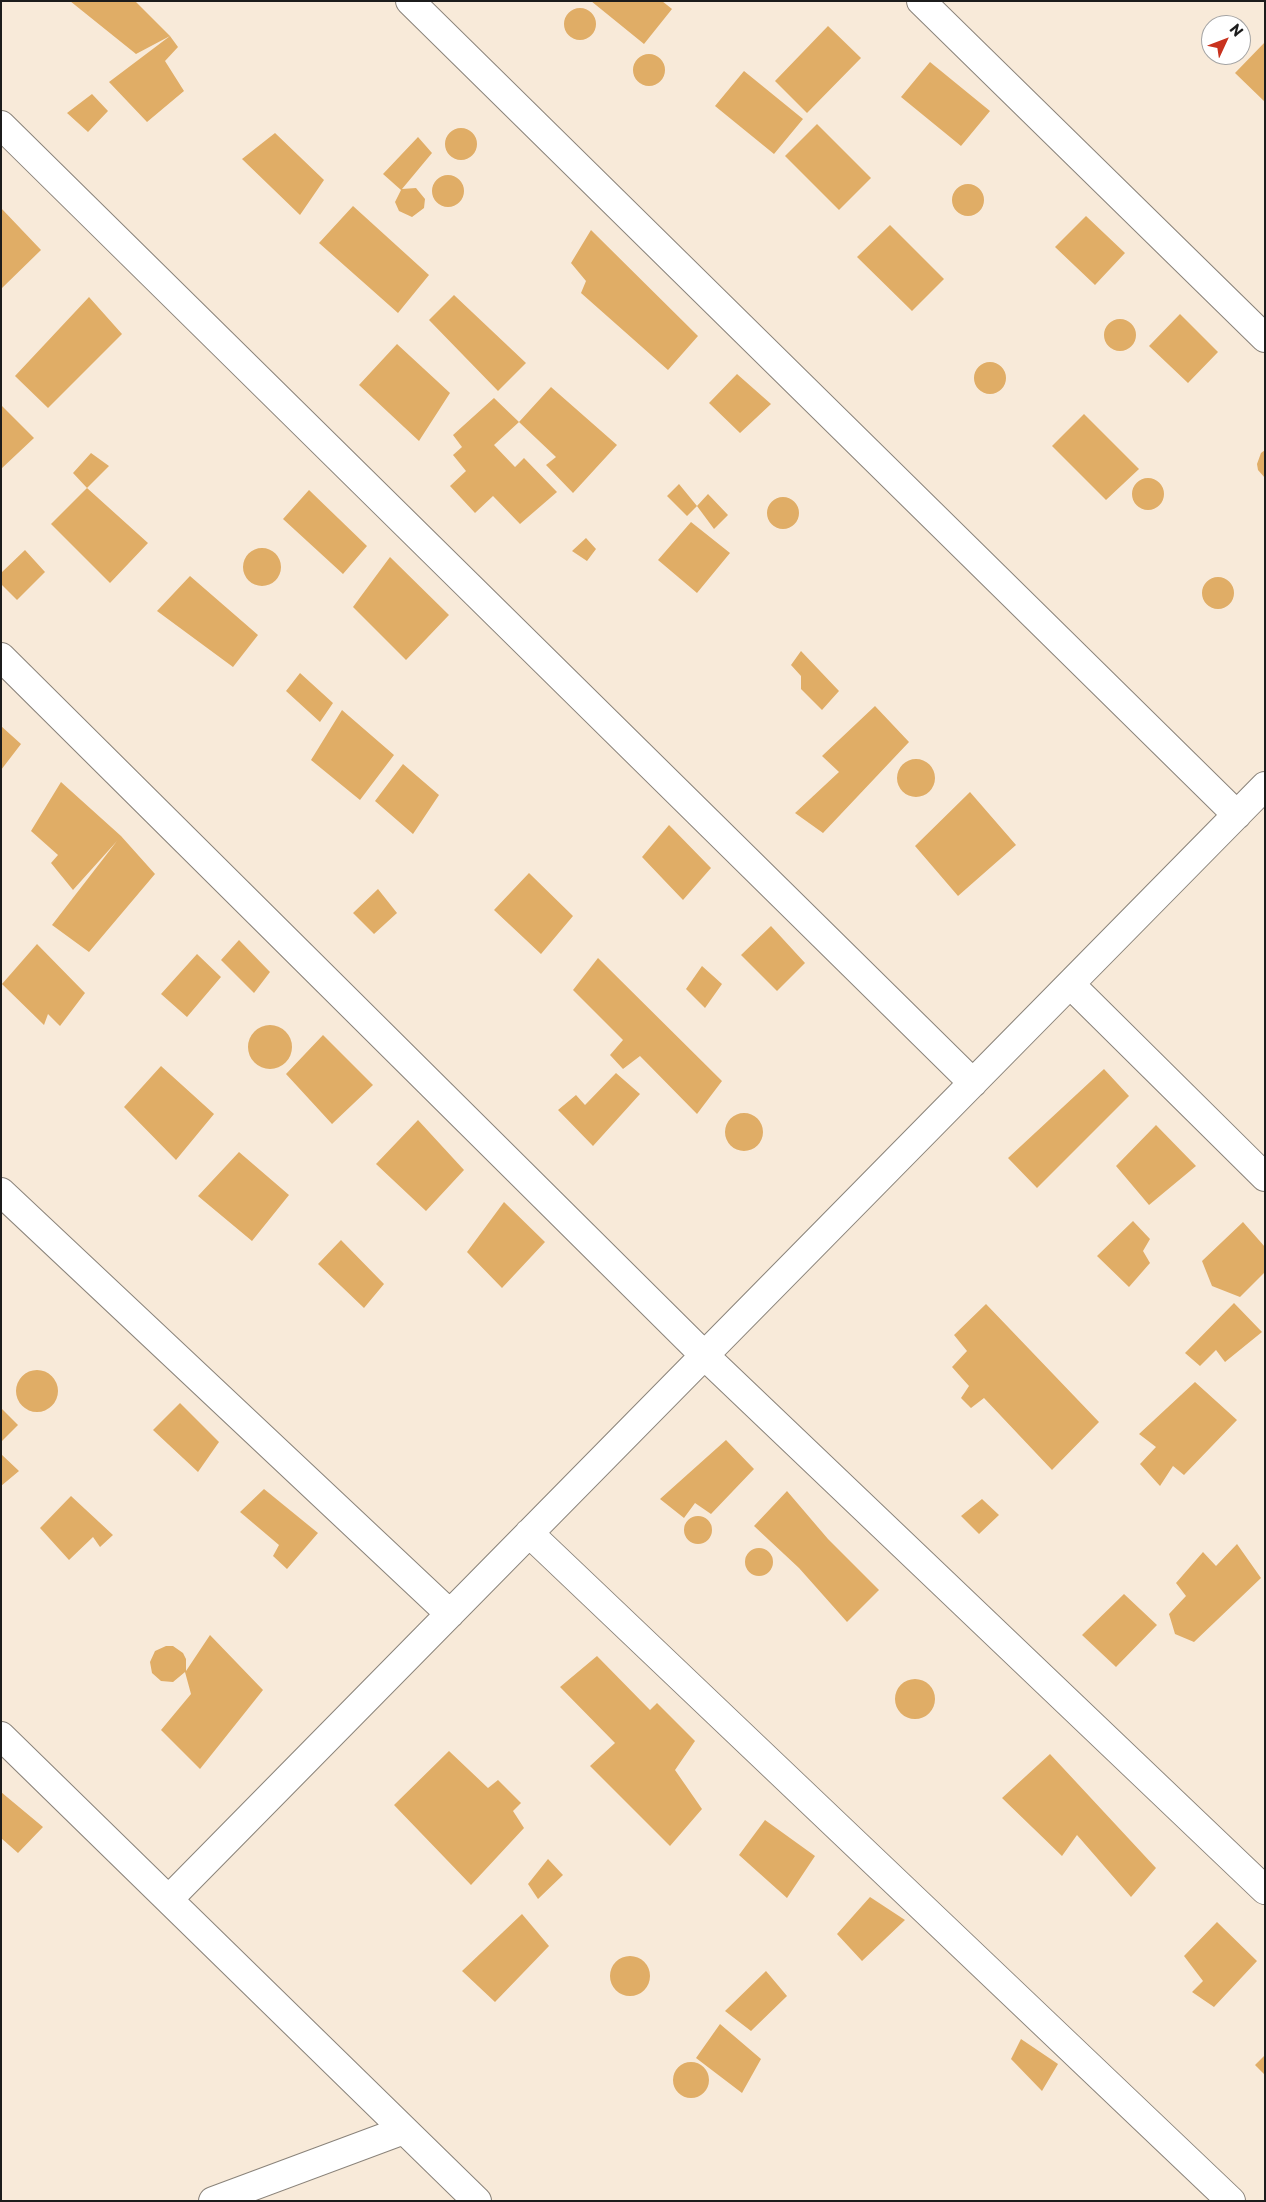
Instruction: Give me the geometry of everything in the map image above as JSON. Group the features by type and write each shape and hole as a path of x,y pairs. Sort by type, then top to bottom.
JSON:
{"street":[{"path":"410,1 1237,815"},
{"path":"921,1 1265,338"},
{"path":"1,125 973,1083"},
{"path":"1,657 704,1355 1265,1890"},
{"path":"169,1899 1265,786"},
{"path":"1070,984 1265,1177"},
{"path":"1,1192 450,1614"},
{"path":"529,1534 1231,2201"},
{"path":"1,1736 477,2201"},
{"path":"213,2201 404,2130"}],"building":[{"path":"70,1 135,1 170,36 136,54"},
{"path":"591,1 662,1 672,9 644,44"},
{"path":"580,8 592,12 596,24 592,36 580,40 568,36 564,24 568,12"},
{"path":"828,26 861,58 807,113 775,81"},
{"path":"170,36 178,47 165,61 184,91 147,122 109,82"},
{"path":"1265,42 1265,102 1235,73 1243,65 1251,65 1251,56"},
{"path":"649,54 661,58 665,70 661,82 649,86 637,82 633,70 637,58"},
{"path":"930,62 990,111 961,146 901,97"},
{"path":"744,71 803,119 774,154 715,106"},
{"path":"92,94 108,111 88,132 67,113"},
{"path":"817,124 871,178 839,210 785,156"},
{"path":"461,128 473,132 477,144 473,156 461,160 449,156 445,144 449,132"},
{"path":"275,133 324,180 300,215 242,159"},
{"path":"418,137 432,153 402,189 416,188 425,199 424,208 412,217 399,211 395,202 401,190 383,174"},
{"path":"448,175 460,179 464,191 460,203 448,207 436,203 432,191 436,179"},
{"path":"968,184 980,188 984,200 980,212 968,216 956,212 952,200 956,188"},
{"path":"353,206 429,275 398,313 319,243"},
{"path":"1,208 41,250 1,289"},
{"path":"1086,216 1125,253 1095,285 1055,247"},
{"path":"890,225 944,279 912,311 857,257"},
{"path":"591,230 698,336 668,370 581,293 586,281 571,263"},
{"path":"454,295 526,363 498,391 429,320"},
{"path":"89,297 122,334 48,408 15,376"},
{"path":"1180,314 1218,352 1188,383 1149,346"},
{"path":"1120,319 1132,323 1136,335 1132,347 1120,351 1108,347 1104,335 1108,323"},
{"path":"397,344 450,393 419,441 359,385"},
{"path":"990,362 1002,366 1006,378 1002,390 990,394 978,390 974,378 978,366"},
{"path":"737,374 771,404 740,433 709,403"},
{"path":"551,387 617,445 573,493 546,465 556,457 519,422"},
{"path":"494,398 519,422 494,445 515,467 524,458 557,492 520,524 493,496 475,513 450,486 466,471 453,455 462,447 453,435"},
{"path":"1,405 34,438 1,469"},
{"path":"1084,414 1139,469 1106,500 1052,446"},
{"path":"1265,450 1265,478 1258,470 1257,464 1261,453"},
{"path":"91,453 109,466 87,488 73,473"},
{"path":"1148,478 1160,482 1164,494 1160,506 1148,510 1136,506 1132,494 1136,482"},
{"path":"679,484 697,506 687,516 667,496"},
{"path":"87,488 148,543 110,583 51,524"},
{"path":"309,490 367,546 343,574 283,519"},
{"path":"708,494 728,515 714,529 697,506"},
{"path":"783,497 795,501 799,513 795,525 783,529 771,525 767,513 771,501"},
{"path":"691,522 730,553 697,593 658,560"},
{"path":"586,538 596,549 587,561 572,551"},
{"path":"262,548 275,554 281,567 275,580 262,586 249,580 243,567 249,554"},
{"path":"25,550 45,572 17,600 1,584 1,573"},
{"path":"390,557 449,615 406,660 353,607"},
{"path":"190,576 258,635 233,667 157,611"},
{"path":"1218,577 1230,581 1234,593 1230,605 1218,609 1206,605 1202,593 1206,581"},
{"path":"801,651 839,691 822,710 801,689 801,676 791,665"},
{"path":"300,673 333,703 320,722 286,691"},
{"path":"875,706 909,742 823,833 795,813 839,772 822,756"},
{"path":"342,710 394,755 360,800 311,760"},
{"path":"1,726 21,744 1,770"},
{"path":"916,759 929,765 935,778 929,791 916,797 903,791 897,778 903,765"},
{"path":"403,764 439,795 413,834 375,801"},
{"path":"61,782 121,836 155,874 89,952 52,925 117,841 73,890 51,863 58,855 31,831"},
{"path":"970,792 1016,845 958,896 915,846"},
{"path":"669,825 711,868 683,900 642,857"},
{"path":"529,873 573,916 541,954 494,910"},
{"path":"378,889 397,913 374,934 353,913"},
{"path":"771,926 805,963 777,991 741,955"},
{"path":"239,940 270,972 254,993 221,960"},
{"path":"37,944 85,993 60,1026 48,1014 44,1025 2,984"},
{"path":"197,954 221,977 187,1017 161,994"},
{"path":"598,958 722,1081 697,1114 640,1056 623,1069 610,1055 623,1040 573,990"},
{"path":"702,966 722,984 705,1008 686,989"},
{"path":"274,1025 286,1031 291,1038 291,1056 286,1063 279,1068 266,1069 258,1066 251,1059 248,1043 251,1035 258,1028"},
{"path":"323,1035 373,1085 332,1124 286,1074"},
{"path":"161,1066 214,1114 176,1160 124,1107"},
{"path":"1104,1069 1129,1096 1037,1188 1008,1158"},
{"path":"616,1073 640,1094 593,1146 558,1110 576,1095 585,1105"},
{"path":"744,1113 757,1119 763,1132 757,1145 744,1151 731,1145 725,1132 731,1119"},
{"path":"418,1120 464,1170 426,1211 376,1164"},
{"path":"1156,1125 1196,1166 1149,1205 1116,1166"},
{"path":"239,1152 289,1195 252,1241 198,1196"},
{"path":"504,1202 545,1242 502,1288 467,1252"},
{"path":"1133,1221 1150,1239 1143,1251 1150,1263 1129,1287 1097,1256"},
{"path":"1243,1222 1265,1247 1265,1272 1240,1297 1212,1286 1202,1261"},
{"path":"341,1240 384,1284 364,1308 318,1264"},
{"path":"1234,1303 1262,1332 1225,1362 1216,1350 1200,1366 1185,1353"},
{"path":"986,1304 1099,1422 1052,1470 984,1398 971,1408 961,1398 969,1386 952,1367 967,1351 954,1335"},
{"path":"41,1370 49,1373 55,1379 58,1391 55,1403 49,1409 33,1412 25,1409 19,1403 16,1387 19,1379 25,1373"},
{"path":"1195,1382 1237,1420 1184,1475 1173,1466 1160,1486 1140,1464 1156,1447 1139,1434"},
{"path":"180,1403 219,1442 198,1472 153,1430"},
{"path":"1,1408 18,1425 1,1442"},
{"path":"726,1440 754,1469 711,1514 695,1503 684,1518 660,1499"},
{"path":"1,1454 19,1471 1,1486"},
{"path":"264,1489 318,1533 287,1569 273,1556 279,1545 240,1512"},
{"path":"787,1491 828,1539 879,1590 847,1622 799,1568 754,1526"},
{"path":"71,1496 113,1535 100,1547 93,1537 69,1560 40,1528"},
{"path":"982,1499 999,1515 979,1534 961,1516"},
{"path":"698,1516 708,1520 712,1530 708,1540 698,1544 688,1540 684,1530 688,1520"},
{"path":"1237,1544 1261,1578 1194,1642 1175,1634 1169,1614 1186,1596 1176,1583 1203,1552 1216,1566"},
{"path":"759,1548 769,1552 773,1562 769,1572 759,1576 749,1572 745,1562 749,1552"},
{"path":"1124,1594 1157,1625 1116,1667 1082,1635"},
{"path":"210,1635 263,1690 200,1769 161,1730 191,1694 185,1672 173,1682 161,1681 152,1673 150,1662 155,1651 166,1646 173,1646 183,1653 186,1659 186,1671"},
{"path":"597,1656 650,1710 657,1703 695,1741 675,1770 702,1809 670,1846 590,1766 615,1743 560,1687"},
{"path":"915,1679 929,1685 935,1699 929,1713 915,1719 901,1713 895,1699 901,1685"},
{"path":"449,1751 488,1788 498,1780 521,1803 513,1811 524,1828 471,1885 394,1805"},
{"path":"1050,1754 1156,1868 1131,1897 1077,1835 1062,1856 1002,1798"},
{"path":"1,1792 43,1827 18,1853 1,1838"},
{"path":"765,1820 815,1856 787,1898 739,1855"},
{"path":"548,1859 563,1875 538,1899 528,1884"},
{"path":"870,1897 905,1920 862,1961 837,1934"},
{"path":"522,1914 549,1946 495,2002 462,1971"},
{"path":"1217,1922 1257,1961 1214,2007 1192,1992 1203,1981 1184,1956"},
{"path":"630,1956 644,1962 650,1976 644,1990 630,1996 616,1990 610,1976 616,1962"},
{"path":"766,1971 787,1996 751,2031 725,2011"},
{"path":"720,2024 761,2059 742,2093 696,2058"},
{"path":"1021,2039 1058,2064 1042,2091 1011,2059"},
{"path":"1265,2055 1265,2075 1255,2065"},
{"path":"691,2062 698,2063 704,2067 708,2073 708,2087 704,2093 698,2097 691,2098 684,2097 678,2093 674,2087 673,2080 674,2073 678,2067 684,2063"}]}
